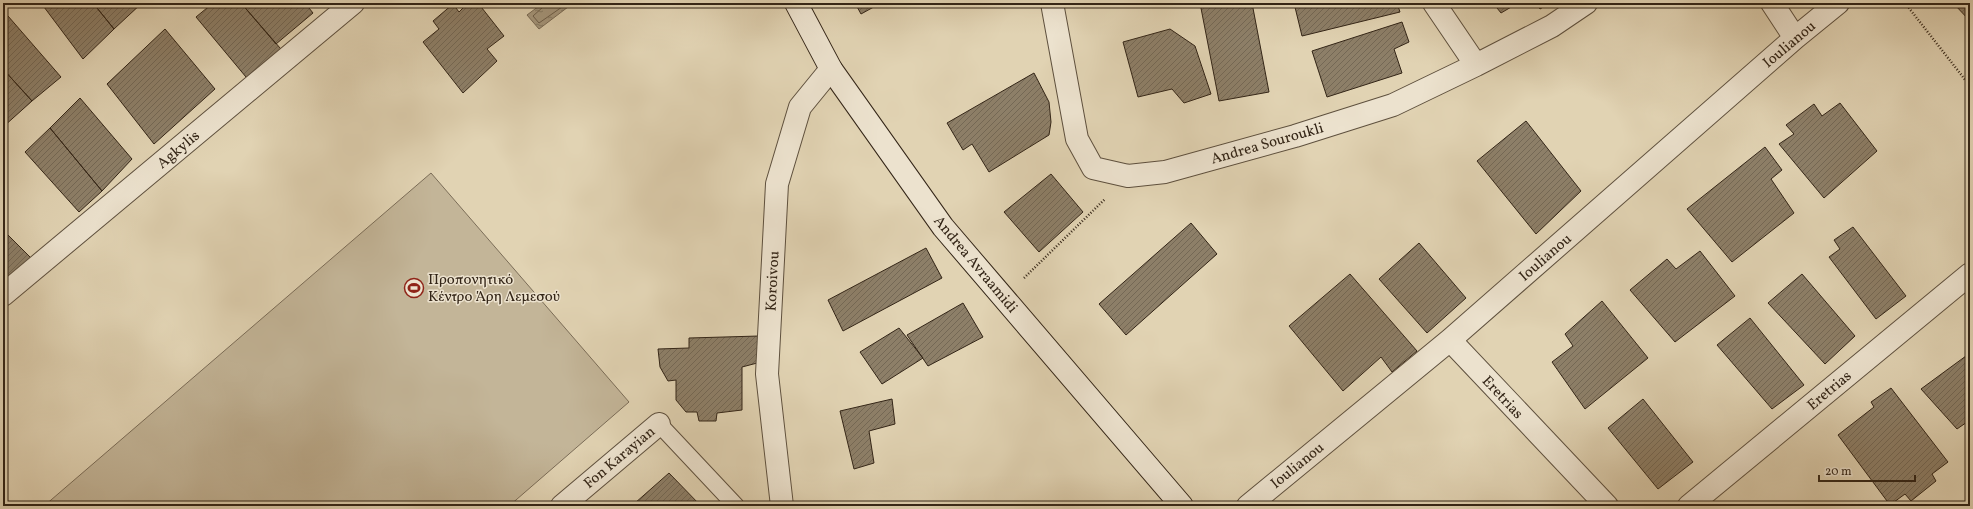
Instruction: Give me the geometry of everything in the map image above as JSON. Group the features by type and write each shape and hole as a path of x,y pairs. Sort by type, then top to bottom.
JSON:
{"street":[{"name":"Agkylis","path":"3,295 353,3"},
{"name":"Andrea Avraamidi","path":"796,3 831,69 943,227 1182,506"},
{"name":"Andrea Souroukli","path":"1052,3 1077,139 1093,168 1128,176 1165,172 1295,136 1393,105 1552,26 1586,3"},
{"path":"1434,3 1476,65"},
{"path":"1772,3 1795,38"},
{"name":"Ioulianou","path":"1248,506 1450,340 1795,38 1838,3"},
{"name":"Koroivou","path":"782,506 767,374 777,184 800,107 831,69"},
{"name":"Eretrias","path":"1689,506 1970,274"},
{"name":"Eretrias","path":"1450,340 1607,506"},
{"name":"Fon Karayian","path":"562,506 659,424"}],"lane":[{"path":"659,424 736,506"}],"path":[{"path":"1905,3 1970,86"},
{"path":"1004,298 1128,176"}],"shaded area":[{"name":"Προπονητικό Κέντρο Άρη Λεμεσού","path":"431,173 629,402 509,506 44,506"}],"water":[{"path":"543,3 565,3 568,7 539,29 527,15"}],"building":[{"path":"41,3 93,3 114,29 83,59"},
{"path":"93,3 142,3 114,29"},
{"path":"213,3 241,3 287,56 251,83 196,17"},
{"path":"241,3 305,3 313,13 276,44"},
{"path":"468,3 478,3 504,36 487,49 497,61 463,93 423,42 439,29 433,21 453,4 459,12"},
{"path":"855,3 881,3 861,14"},
{"path":"1200,3 1252,3 1269,92 1219,101"},
{"path":"1294,3 1397,3 1400,12 1302,36"},
{"path":"1493,3 1518,3 1501,13"},
{"path":"1536,3 1550,3 1540,9"},
{"path":"1970,3 1970,21 1954,4"},
{"path":"8,16 61,77 32,101 3,69 3,20"},
{"path":"1402,22 1409,42 1394,49 1402,73 1327,97 1312,51"},
{"path":"165,29 215,89 154,144 107,84"},
{"path":"1170,29 1195,46 1211,94 1184,103 1172,89 1138,97 1123,42"},
{"path":"3,69 32,101 3,127"},
{"path":"1034,73 1049,102 1051,122 1049,135 989,172 972,144 963,150 947,123"},
{"path":"80,98 132,159 102,191 50,128"},
{"path":"1840,103 1877,151 1824,198 1779,144 1794,134 1786,125 1814,104 1822,116"},
{"path":"1526,121 1581,191 1536,234 1477,161"},
{"path":"50,128 102,191 79,212 25,152"},
{"path":"1765,147 1782,170 1771,179 1794,213 1732,262 1687,209"},
{"path":"1051,174 1083,212 1039,252 1004,212"},
{"path":"1191,223 1217,254 1126,335 1099,304"},
{"path":"1853,227 1906,296 1876,319 1829,257 1840,249 1834,240"},
{"path":"3,230 36,263 3,287"},
{"path":"1419,243 1466,298 1427,333 1379,279"},
{"path":"926,248 942,278 843,331 828,300"},
{"path":"1700,251 1735,296 1675,342 1630,290 1667,259 1676,269"},
{"path":"1350,274 1417,351 1392,372 1381,357 1343,391 1289,326"},
{"path":"1802,274 1855,336 1825,364 1768,303"},
{"path":"1602,301 1648,358 1585,409 1552,362 1573,346 1565,334"},
{"path":"963,303 983,337 928,366 907,335"},
{"path":"1750,318 1804,385 1772,409 1717,345"},
{"path":"899,328 923,358 882,384 860,352"},
{"path":"759,336 761,362 742,367 742,410 717,413 716,421 699,421 697,412 686,412 676,400 676,380 668,381 660,367 658,349 689,348 689,338"},
{"path":"1970,353 1970,420 1957,429 1921,389"},
{"path":"1891,388 1948,462 1932,474 1936,481 1911,501 1905,494 1890,505 1838,435 1874,407 1871,402"},
{"path":"892,399 895,424 869,431 874,463 854,469 840,411"},
{"path":"1643,399 1693,462 1658,489 1608,428"},
{"path":"669,473 701,506 638,506 635,503"}],"place":[{"name":"Προπονητικό Κέντρο Άρη Λεμεσού","path":"414,288"}]}
